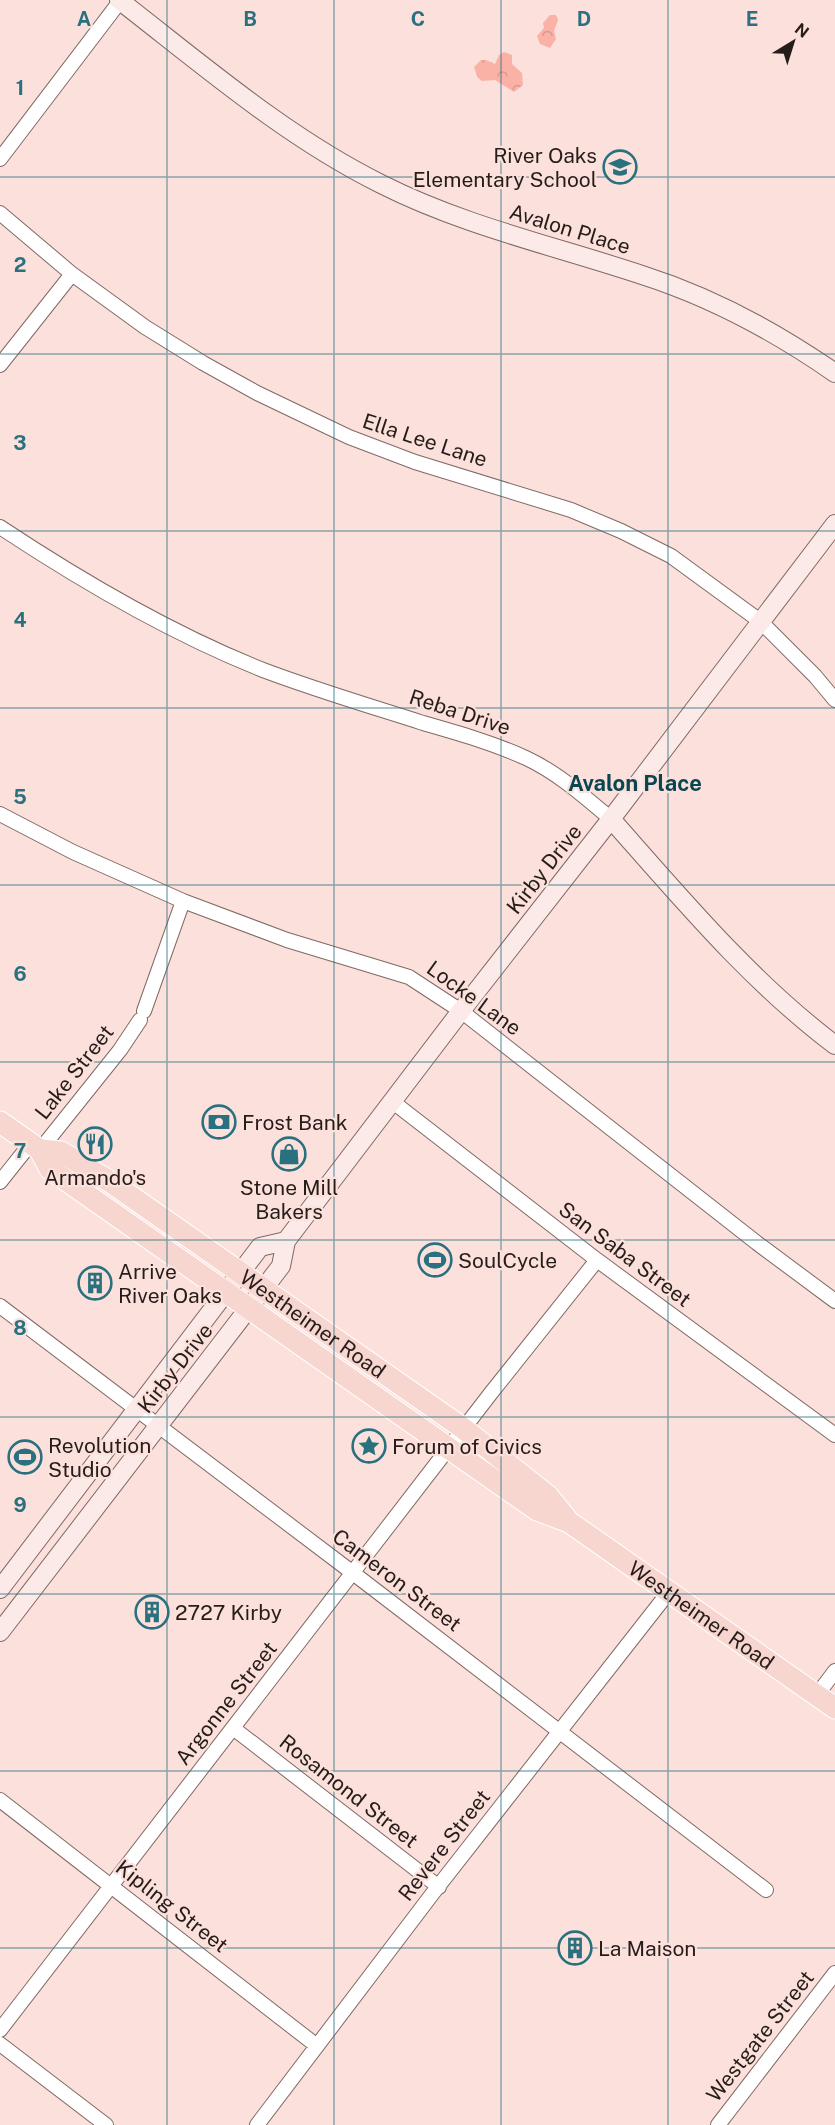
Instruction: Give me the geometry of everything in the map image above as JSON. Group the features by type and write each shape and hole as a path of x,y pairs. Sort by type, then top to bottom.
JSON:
{"main road":[{"name":"Avalon Place","path":"120,0 270,116 322,152 382,185 497,231 643,275 697,296 752,322 801,349 835,373"},
{"name":"Kirby Drive","path":"0,1632 281,1266 286,1241 835,524"},
{"name":"Reba Drive","path":"611,819 698,918 782,1001 835,1045"},
{"name":"Westheimer Road","path":"0,1122 35,1146 61,1152 109,1181 464,1429 548,1496 569,1522"},
{"name":"Westheimer Road","path":"35,1146 50,1169 537,1510 569,1522 835,1708"},
{"name":"Kirby Drive","path":"0,1589 260,1247 286,1241"}],"street":[{"path":"0,159 120,0"},
{"name":"Ella Lee Lane","path":"0,213 72,274 145,327 203,363 299,415 415,462 543,500 621,531 671,556 760,621 815,676 835,700"},
{"path":"0,365 72,274"},
{"name":"Reba Drive","path":"0,526 71,574 168,627 262,669 342,698 470,737 528,759 575,788 611,819"},
{"name":"Locke Lane","path":"0,814 73,852 183,901 287,940 409,977 461,1011 757,1243 835,1301"},
{"name":"Lake Street","path":"0,1182 120,1050 142,1016 183,901"},
{"name":"San Saba Street","path":"393,1102 597,1260 835,1435"},
{"name":"Argonne Street","path":"0,2030 597,1260"},
{"name":"Cameron Street","path":"0,1306 766,1890"},
{"name":"Revere Street","path":"256,2125 668,1593"},
{"path":"817,1695 835,1671"},
{"name":"Rosamond Street","path":"233,1728 439,1887"},
{"name":"Kipling Street","path":"0,1800 317,2046"},
{"name":"Westgate Street","path":"718,2125 835,1973"},
{"path":"0,2044 106,2125"}],"green space":[{"path":"550,15 556,15 558,20 554,31 556,39 550,48 540,44 537,36"},
{"path":"504,52 512,55 512,64 522,73 523,85 514,92 495,80 482,81 478,78 474,67 481,60 495,64 499,55"}],"place":[{"name":"River Oaks Elementary School","path":"620,167"},
{"name":"Frost Bank","path":"219,1122"},
{"name":"Armando's","path":"95,1144"},
{"name":"Stone Mill Bakers","path":"289,1154"},
{"name":"SoulCycle","path":"435,1260"},
{"name":"Arrive River Oaks","path":"95,1283"},
{"name":"Forum of Civics","path":"369,1446"},
{"name":"Revolution Studio","path":"25,1457"},
{"name":"2727 Kirby","path":"152,1612"},
{"name":"La Maison","path":"575,1948"}],"district":[{"name":"Avalon Place","path":"635,783"}]}
